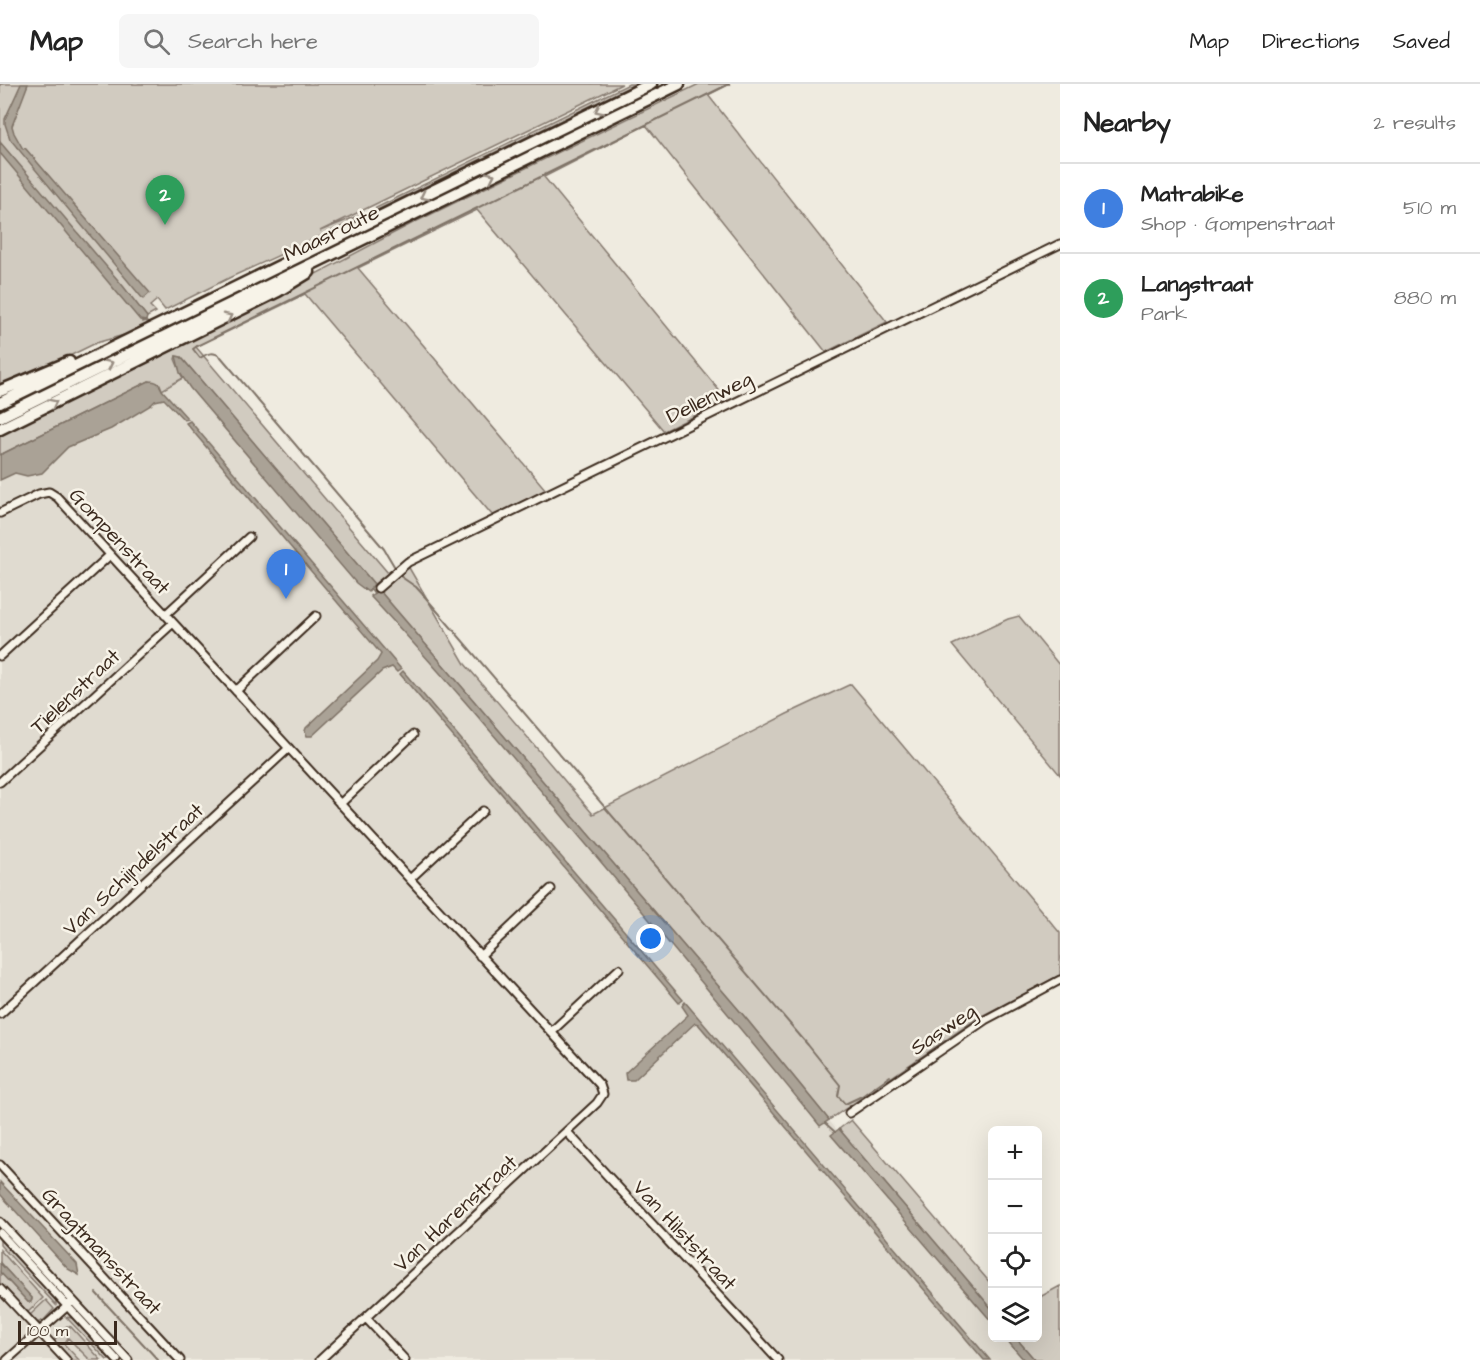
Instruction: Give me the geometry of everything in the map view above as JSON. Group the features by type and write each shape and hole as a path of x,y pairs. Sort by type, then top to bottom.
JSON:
{"highway":[{"name":"Maasroute","path":"0,403 651,84"},
{"name":"Maasroute","path":"0,417 679,84"},
{"path":"0,429 278,291 363,239"},
{"path":"0,392 50,369 109,349"}],"street":[{"name":"Dellenweg","path":"378,588 401,568 426,554 1060,244"},
{"name":"Gompenstraat","path":"0,513 39,494 49,492 57,497 600,1085"},
{"name":"Gompenstraat","path":"165,615 249,537"},
{"path":"0,656 110,555"},
{"path":"236,691 316,616"},
{"name":"Tielenstraat","path":"0,783 173,623"},
{"path":"340,804 413,735"},
{"name":"Van Schijndelstraat","path":"0,1014 289,748"},
{"path":"410,879 483,811"},
{"path":"480,956 551,889"},
{"path":"551,1032 619,969"},
{"name":"Sasweg","path":"849,1113 985,1020 1060,980"},
{"name":"Van Harenstraat","path":"320,1360 597,1103 603,1094 600,1085"},
{"name":"Van Hilststraat","path":"567,1132 778,1360"},
{"name":"Gragtmansstraat","path":"0,1165 180,1360"},
{"path":"0,1222 117,1360"},
{"path":"0,1233 128,1360"},
{"path":"0,1288 66,1360"},
{"path":"7,1360 70,1304"},
{"path":"366,1318 405,1360"}],"shaded area":[{"path":"0,84 622,84 320,231 370,211 629,84 635,84 361,218 231,277 165,310 157,300 150,306 156,312 147,317 143,312 143,322 146,321 151,326 96,343 0,390"},
{"path":"21,84 28,84 12,126 23,149 25,148 150,293 143,299 10,139 5,119"},
{"path":"699,84 730,84 708,95 887,322 826,352 646,125 544,177 727,400 664,431 477,210 358,268 546,490 493,516 305,294 196,347 388,573 374,584 181,357 176,356 175,359 183,378 162,390 160,384 149,381 0,455 0,435 133,370 413,223"},
{"path":"0,142 123,286 147,317 146,321 140,320 0,153"},
{"path":"176,356 181,357 374,584 368,592 356,583 190,388 180,373"},
{"path":"183,378 988,1303 988,1342 1022,1342 1038,1360 0,1360 0,480 16,473 27,476 42,473 68,447 111,429 155,401 163,399 183,420 171,399 162,390"},
{"path":"149,381 159,384 188,419 184,420 164,399 155,401 111,429 68,447 42,473 27,476 15,473 0,480 0,455"},
{"path":"190,421 401,669 397,672 392,667 382,671 312,736 307,736 306,728 377,661 381,654 186,423"},
{"path":"408,566 465,664 593,814 787,714 851,684 1060,933 1060,975 978,1018 829,1120 744,1016 379,590"},
{"path":"379,590 744,1016 829,1120 820,1126 506,749 370,596"},
{"path":"1019,616 1060,666 1060,775 952,645"},
{"path":"403,671 683,1000 679,1003 400,674"},
{"path":"685,1002 990,1360 984,1360 698,1024 695,1023 634,1080 626,1080 625,1073 688,1015 682,1006"},
{"path":"851,1120 988,1280 988,1304 839,1129"},
{"path":"839,1129 988,1304 988,1317 831,1135"},
{"path":"0,1182 77,1264 79,1275 68,1269 0,1194"},
{"path":"0,1235 56,1297 56,1305 0,1245"},
{"path":"0,1250 43,1298 27,1313 0,1283 0,1272 28,1302 32,1300 0,1263"},
{"path":"0,1263 32,1298 31,1302 28,1302 0,1272"},
{"path":"1060,1286 1060,1360 1035,1360 1019,1342 1042,1342 1042,1296"},
{"path":"46,1300 54,1309 44,1320 37,1323 30,1315"},
{"path":"66,1317 77,1319 115,1360 107,1360"},
{"path":"67,1326 71,1327 101,1360 90,1360 68,1338 64,1344 79,1360 71,1360 54,1342 59,1331"},
{"path":"1008,1342 1019,1342 1035,1360 1024,1360"}],"waterway":[{"path":"729,84 193,349 200,358 210,353 221,357 384,549 400,576 416,587 426,598 808,1045 840,1085 838,1096 845,1104 862,1096 890,1076"},
{"path":"371,589 374,593"},
{"path":"825,1123 835,1132"},
{"path":"96,1293 158,1360"}],"place":[{"name":"Langstraat","path":"165,225"},
{"name":"Matrabike","path":"286,599"}]}
